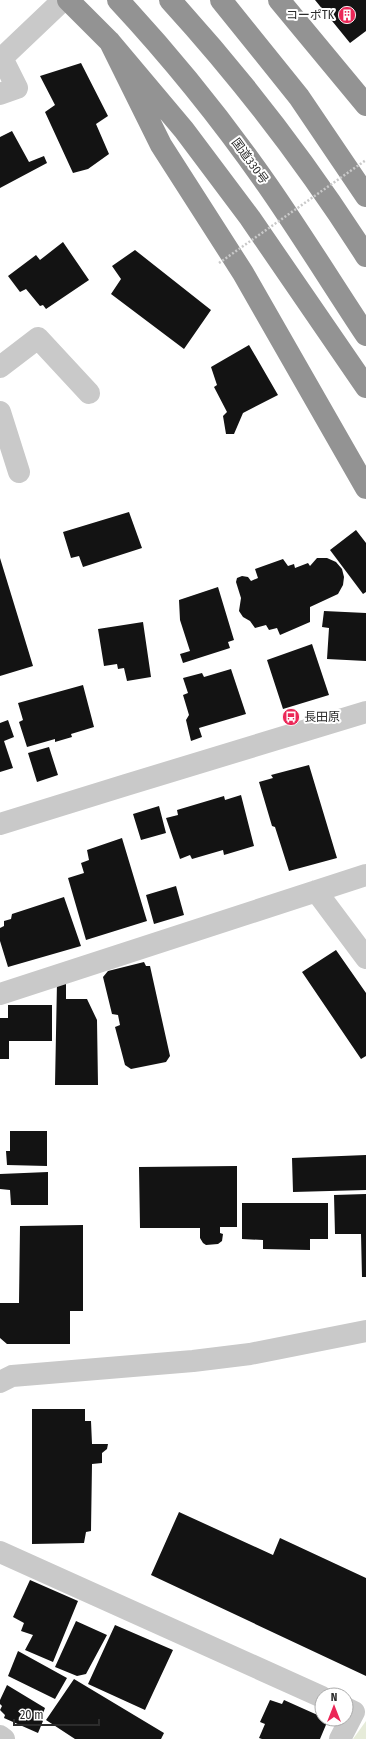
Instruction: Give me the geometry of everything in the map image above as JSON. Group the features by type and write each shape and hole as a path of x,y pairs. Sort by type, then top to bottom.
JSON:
{"highway":[{"path":"68,0 110,42 184,130 250,218 366,387"},
{"name":"国道330号","path":"118,0 159,44 220,120 268,186 366,335"},
{"path":"170,0 252,96 306,168 366,256"},
{"path":"221,0 299,97 366,196"},
{"path":"279,0 366,105"},
{"path":"110,42 161,145 243,272 366,488"}],"street":[{"path":"0,94 17,88 1,56 63,0"},
{"path":"0,367 38,338 89,393"},
{"path":"0,412 19,472"},
{"path":"0,824 133,782 366,712"},
{"path":"0,994 366,875"},
{"path":"316,891 366,958"},
{"path":"0,1382 12,1376 193,1361 250,1354 366,1331"},
{"path":"0,1552 314,1693"},
{"path":"340,1739 346,1727"},
{"path":"0,1736 4,1739"}],"path":[{"path":"219,263 366,160"}],"green space":[{"path":"366,1721 366,1739 353,1739"}],"building":[{"name":"コーポTK","path":"315,0 366,0 366,31 350,43"},
{"path":"81,63 108,116 96,124 109,154 88,169 73,173 45,112 55,105 40,76"},
{"path":"12,131 29,162 44,156 47,163 0,188 0,137"},
{"path":"63,242 89,280 46,309 43,305 40,306 26,289 20,292 8,276 36,255 40,260"},
{"path":"135,250 211,310 184,349 111,294 121,279 112,266"},
{"path":"249,345 278,395 243,413 234,434 226,434 223,416 227,412 214,387 217,385 211,367"},
{"path":"129,512 142,548 83,567 79,556 71,558 63,532"},
{"path":"356,530 366,543 366,592 363,594 330,550"},
{"path":"0,558 33,666 0,676"},
{"path":"317,558 327,558 336,562 342,569 344,577 343,585 338,594 310,607 310,622 280,635 277,628 269,630 266,625 255,628 250,621 243,617 239,611 241,598 236,582 237,578 242,576 248,577 251,581 258,578 255,569 283,559 288,566 294,564 295,568 308,563 310,566"},
{"path":"218,587 234,640 228,642 230,648 183,663 180,654 190,651 180,620 179,600"},
{"path":"324,611 366,613 366,661 327,659 329,628 322,627"},
{"path":"143,622 151,677 127,681 124,668 118,669 117,664 104,666 98,629"},
{"path":"312,644 329,695 283,709 267,660"},
{"path":"231,669 246,714 199,728 202,737 191,741 186,720 189,715 183,695 188,693 183,678 202,673 204,677"},
{"path":"83,685 94,727 71,734 72,737 55,742 55,739 27,747 19,722 23,720 18,703"},
{"path":"8,720 14,737 4,741 13,768 0,772 0,723"},
{"path":"49,747 58,775 37,782 28,753"},
{"path":"309,765 337,858 289,871 275,827 272,826 259,782 273,778 271,775"},
{"path":"241,795 254,846 224,855 223,850 192,859 190,855 180,859 166,818 178,815 177,810 224,796 225,800"},
{"path":"159,806 166,833 141,840 133,814"},
{"path":"122,838 147,921 86,940 68,878 84,873 81,863 89,860 87,850"},
{"path":"176,886 184,915 154,924 146,895"},
{"path":"64,897 81,946 8,967 0,941 0,928 4,926 4,921 11,919 12,914"},
{"path":"336,950 366,993 366,1056 361,1059 302,972"},
{"path":"144,962 146,966 150,966 170,1056 166,1062 131,1069 125,1065 115,1027 120,1025 118,1015 112,1014 103,977 108,971"},
{"path":"57,982 66,982 66,999 87,999 97,1020 98,1085 55,1085"},
{"path":"8,1005 52,1005 52,1041 9,1041 9,1059 0,1059 0,1018 8,1018"},
{"path":"10,1131 47,1131 47,1166 7,1165 6,1151 10,1151"},
{"path":"366,1155 366,1190 293,1192 292,1158"},
{"path":"237,1166 237,1227 220,1227 220,1233 223,1234 222,1241 218,1244 206,1245 203,1243 200,1238 200,1228 140,1228 139,1167"},
{"path":"48,1172 48,1205 11,1205 10,1190 0,1189 0,1174"},
{"path":"366,1194 366,1277 362,1277 361,1234 335,1234 334,1195"},
{"path":"242,1203 328,1203 328,1239 310,1239 310,1250 263,1249 263,1240 242,1239"},
{"path":"83,1225 83,1311 70,1311 70,1344 7,1344 0,1338 0,1303 19,1303 20,1226"},
{"path":"32,1409 85,1409 85,1421 91,1421 92,1444 108,1444 107,1449 102,1453 102,1463 92,1464 91,1531 86,1532 84,1543 32,1544"},
{"path":"179,1512 273,1555 280,1538 366,1578 366,1676 151,1575"},
{"path":"30,1580 78,1601 53,1662 25,1650 33,1635 21,1631 24,1623 13,1617"},
{"path":"76,1621 107,1635 86,1674 77,1676 55,1667"},
{"path":"115,1625 173,1650 145,1710 88,1684"},
{"path":"18,1651 67,1678 55,1699 8,1676"},
{"path":"74,1679 164,1733 161,1739 75,1739 46,1720"},
{"path":"7,1685 45,1708 41,1719 43,1721 38,1733 4,1718 5,1715 0,1710 2,1706 0,1704 0,1700"},
{"path":"270,1700 282,1704 284,1700 314,1713 314,1727 325,1727 320,1739 262,1739 259,1738 265,1724 260,1722"}],"place":[{"name":"コーポTK","path":"347,15"},
{"name":"長田原","path":"291,717"}]}
